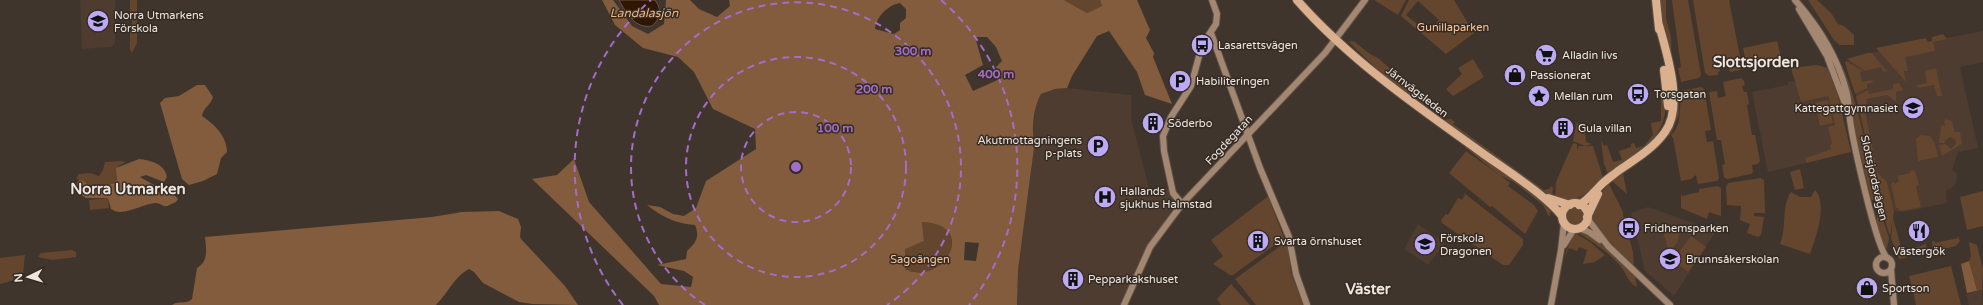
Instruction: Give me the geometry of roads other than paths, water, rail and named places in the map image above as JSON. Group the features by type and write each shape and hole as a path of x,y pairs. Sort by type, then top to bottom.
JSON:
{"highway":[{"name":"Järnvägsleden","path":"1297,0 1336,38 1404,96 1555,207 1563,219"},
{"path":"1610,177 1594,201 1584,225 1577,229 1568,227 1563,219 1564,209 1582,199 1599,186 1610,177 1655,142 1668,127 1673,105 1668,64 1659,25 1656,0"},
{"path":"1571,204 1588,199 1599,186"},
{"name":"Järnvägsleden","path":"1533,190 1550,199 1571,204"},
{"path":"1571,204 1584,209 1587,218"}],"street":[{"path":"1182,204 1173,193 1164,151 1164,136 1170,117 1191,86 1202,45 1213,31 1217,14 1212,0"},
{"name":"Fogdegatan","path":"1124,305 1150,247 1182,204 1325,53 1365,0"},
{"name":"Slottsjordsvägen","path":"1794,0 1818,29 1837,64 1846,90 1850,120 1878,240 1879,254 1877,268 1888,280 1894,305"},
{"path":"1213,31 1248,134 1289,237 1296,274 1307,305"},
{"path":"1587,218 1608,246"},
{"path":"1551,305 1561,250 1563,219"},
{"path":"1561,250 1568,236 1577,229 1590,232 1608,246 1670,305"},
{"name":"Slottsjordsvägen","path":"1878,240 1887,258 1892,262 1892,294"},
{"path":"1878,261 1882,258 1887,258"},
{"path":"1882,273 1886,273 1891,270"}],"water":[{"name":"Landalasjön","path":"619,0 655,0 660,11 659,17 652,26 636,23 628,15"}],"place":[{"name":"Norra Utmarkens Förskola","path":"98,21"},
{"name":"Lasarettsvägen","path":"1202,45"},
{"name":"Alladin livs","path":"1546,55"},
{"name":"Passionerat","path":"1515,75"},
{"name":"Habiliteringen","path":"1180,81"},
{"name":"Torsgatan","path":"1638,94"},
{"name":"Mellan rum","path":"1539,96"},
{"name":"Kattegattgymnasiet","path":"1913,108"},
{"name":"Söderbo","path":"1153,123"},
{"name":"Gula villan","path":"1563,128"},
{"name":"Akutmottagningens p-plats","path":"1098,146"},
{"name":"Hallands sjukhus Halmstad","path":"1105,197"},
{"name":"Fridhemsparken","path":"1629,228"},
{"name":"Västergök","path":"1919,231"},
{"name":"Svarta örnshuset","path":"1258,241"},
{"name":"Förskola Dragonen","path":"1425,244"},
{"name":"Brunnsåkerskolan","path":"1670,259"},
{"name":"Pepparkakshuset","path":"1073,279"},
{"name":"Sportson","path":"1867,288"}],"district":[{"name":"Slottsjorden","path":"1756,62"},
{"name":"Norra Utmarken","path":"128,189"},
{"name":"Väster","path":"1368,289"}],"park label":[{"name":"Gunillaparken","path":"1453,27"},
{"name":"Sagoängen","path":"920,259"}]}
